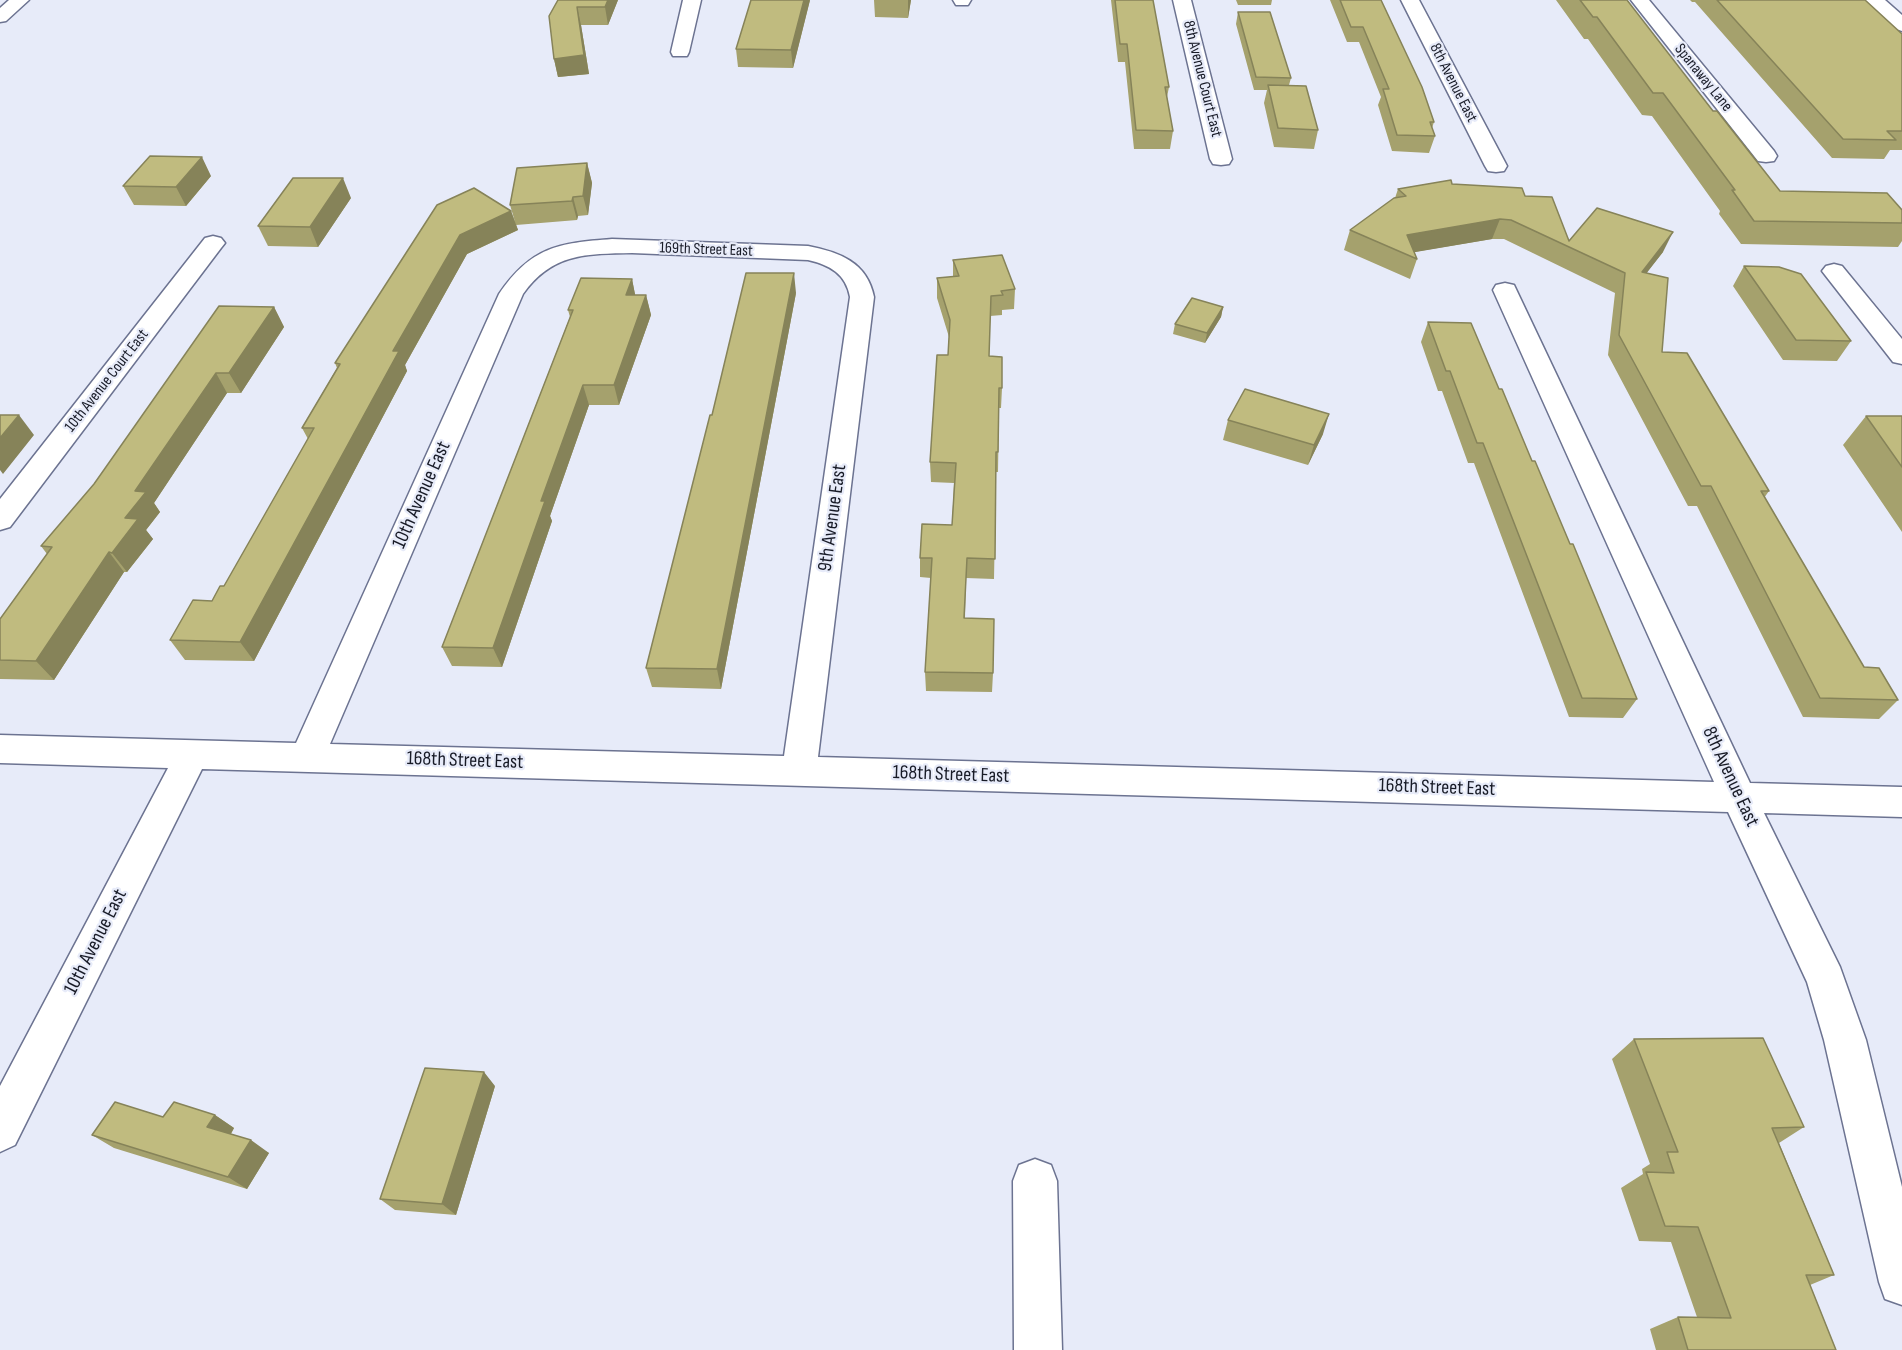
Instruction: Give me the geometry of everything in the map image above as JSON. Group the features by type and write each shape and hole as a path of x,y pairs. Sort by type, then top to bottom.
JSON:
{"street":[{"path":"0,17 20,0"},
{"path":"680,52 692,0"},
{"name":"8th Avenue Court East","path":"1182,0 1221,159"},
{"name":"8th Avenue East","path":"1410,0 1496,166"},
{"name":"Spanaway Lane","path":"1640,0 1766,156"},
{"path":"1874,0 1902,25"},
{"name":"10th Avenue Court East","path":"0,520 213,243"},
{"name":"169th Street East","path":"559,253 580,249 627,248 788,252 822,256 849,269"},
{"name":"10th Avenue East","path":"307,756 511,294 530,269 544,259 559,253"},
{"name":"9th Avenue East","path":"799,771 862,297 861,285 849,269"},
{"path":"1834,271 1902,356"},
{"name":"8th Avenue East","path":"1504,290 1738,796 1826,980 1845,1040 1902,1282"},
{"name":"168th Street East","path":"0,748 1902,802"},
{"name":"10th Avenue East","path":"0,1130 192,754"},
{"path":"1035,1180 1038,1350"}],"building":[{"path":"558,0 608,0 605,7 577,7 584,55 554,59 549,16"},
{"path":"751,0 804,0 791,50 736,49"},
{"path":"1115,0 1153,0 1169,87 1165,87 1173,131 1136,130 1127,44 1120,44"},
{"path":"1340,0 1381,0 1422,87 1434,122 1430,122 1435,136 1397,135 1383,89 1389,89 1363,27 1351,27"},
{"path":"1580,0 1627,0 1713,111 1717,111 1780,191 1887,193 1902,210 1902,223 1754,221 1732,190 1735,190 1663,93 1653,93 1597,17 1593,17"},
{"path":"1717,0 1865,0 1902,34 1902,131 1887,131 1896,140 1843,139"},
{"path":"1238,12 1270,12 1291,78 1256,77"},
{"path":"1268,85 1306,86 1318,130 1278,128"},
{"path":"150,156 202,157 176,187 123,186"},
{"path":"587,163 583,196 573,197 572,201 510,205 517,168"},
{"path":"293,178 343,178 310,227 258,226"},
{"path":"1451,180 1452,184 1522,188 1525,196 1552,197 1569,241 1597,208 1673,232 1642,272 1668,278 1662,352 1687,353 1769,491 1761,491 1864,667 1879,668 1898,700 1820,698 1711,486 1701,486 1619,335 1625,273 1511,220 1500,219 1407,235 1417,259 1350,230 1394,198 1406,196 1398,189"},
{"path":"474,188 511,211 460,235 393,351 399,351 240,642 170,640 193,600 212,601 220,586 224,586 314,428 302,428 340,364 335,363 437,205"},
{"path":"1002,255 1015,289 1001,291 1003,295 991,296 989,356 1002,357 998,452 996,452 995,559 967,558 964,618 994,619 993,673 925,672 932,558 920,558 922,524 952,525 956,463 930,462 937,355 948,355 950,320 937,278 959,276 953,260"},
{"path":"1744,266 1779,267 1801,274 1851,341 1796,340"},
{"path":"746,273 794,273 717,669 646,668 710,415 712,415"},
{"path":"581,278 632,279 626,295 646,295 614,385 583,385 541,501 545,501 493,648 442,647 573,310 568,310"},
{"path":"1192,298 1223,307 1207,333 1175,324"},
{"path":"219,306 274,307 229,373 216,373 135,491 146,492 125,518 138,519 112,553 109,552 36,661 0,660 0,619 52,547 41,546 94,484"},
{"path":"1428,322 1471,323 1532,461 1535,461 1570,544 1573,544 1637,699 1582,698 1483,443 1477,443 1450,371 1446,371"},
{"path":"1245,389 1329,414 1314,445 1228,420"},
{"path":"0,415 19,415 0,438"},
{"path":"1866,416 1902,416 1902,467"},
{"path":"1763,1038 1804,1127 1772,1128 1834,1275 1806,1275 1836,1350 1688,1350 1678,1317 1731,1318 1698,1227 1665,1226 1646,1172 1674,1173 1667,1152 1678,1152 1634,1039"},
{"path":"425,1068 484,1072 442,1204 380,1199"},
{"path":"115,1102 163,1117 174,1102 215,1115 207,1127 251,1140 228,1177 92,1135"}]}
